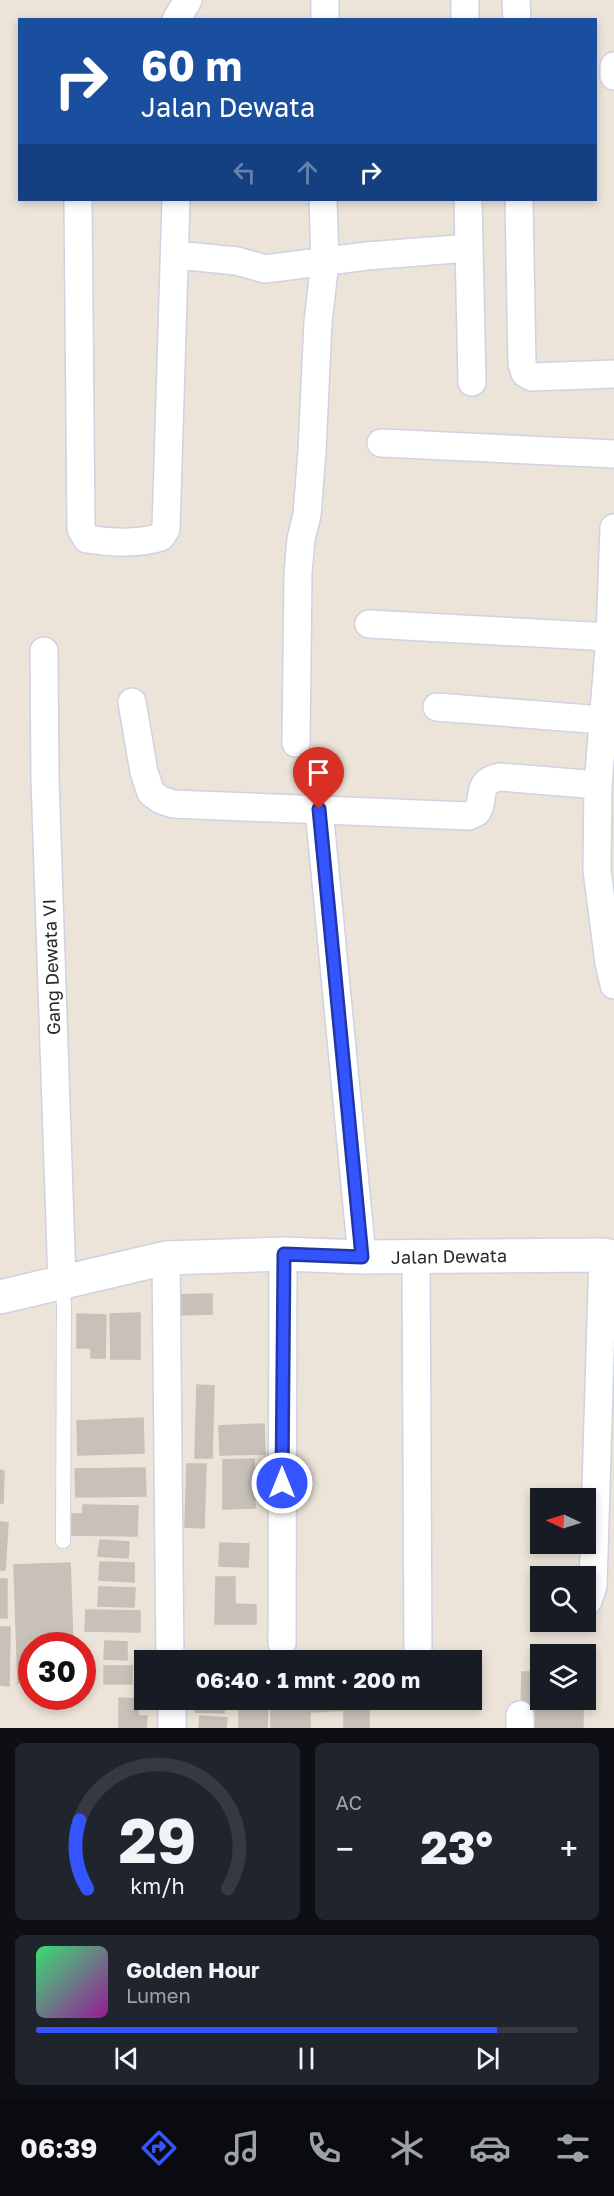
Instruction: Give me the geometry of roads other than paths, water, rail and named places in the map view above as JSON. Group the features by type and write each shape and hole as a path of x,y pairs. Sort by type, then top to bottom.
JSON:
{"street":[{"path":"325,0 325,18"},
{"path":"465,0 465,18"},
{"path":"516,0 516,18"},
{"path":"614,66 614,76"},
{"path":"78,201 81,529 87,539 100,541 152,540 161,537 166,529 176,201"},
{"path":"296,743 298,573 301,539 307,515 318,322 325,262 323,201"},
{"path":"468,201 472,382"},
{"path":"519,201 522,364 525,373 532,377 614,374"},
{"path":"176,255 237,261 265,269 469,248"},
{"path":"381,443 614,454"},
{"path":"614,528 612,637 602,720 609,963 614,985"},
{"path":"369,624 612,637"},
{"name":"Gang Dewata VI","path":"44,651 45,779 62,1282"},
{"path":"132,702 146,778 151,793 173,804 469,816 477,812 482,789 488,781 494,778 604,773"},
{"path":"438,707 602,720"},
{"path":"319,809 362,1257"},
{"path":"282,1643 284,1254"},
{"name":"Jalan Dewata","path":"0,1297 166,1258 284,1254 362,1257 609,1256"},
{"path":"595,1566 609,1256"},
{"path":"416,1257 418,1650"},
{"path":"166,1258 170,1650"},
{"path":"172,1710 172,1728"}],"lane":[{"path":"62,1282 64,1305 63,1541"}]}
